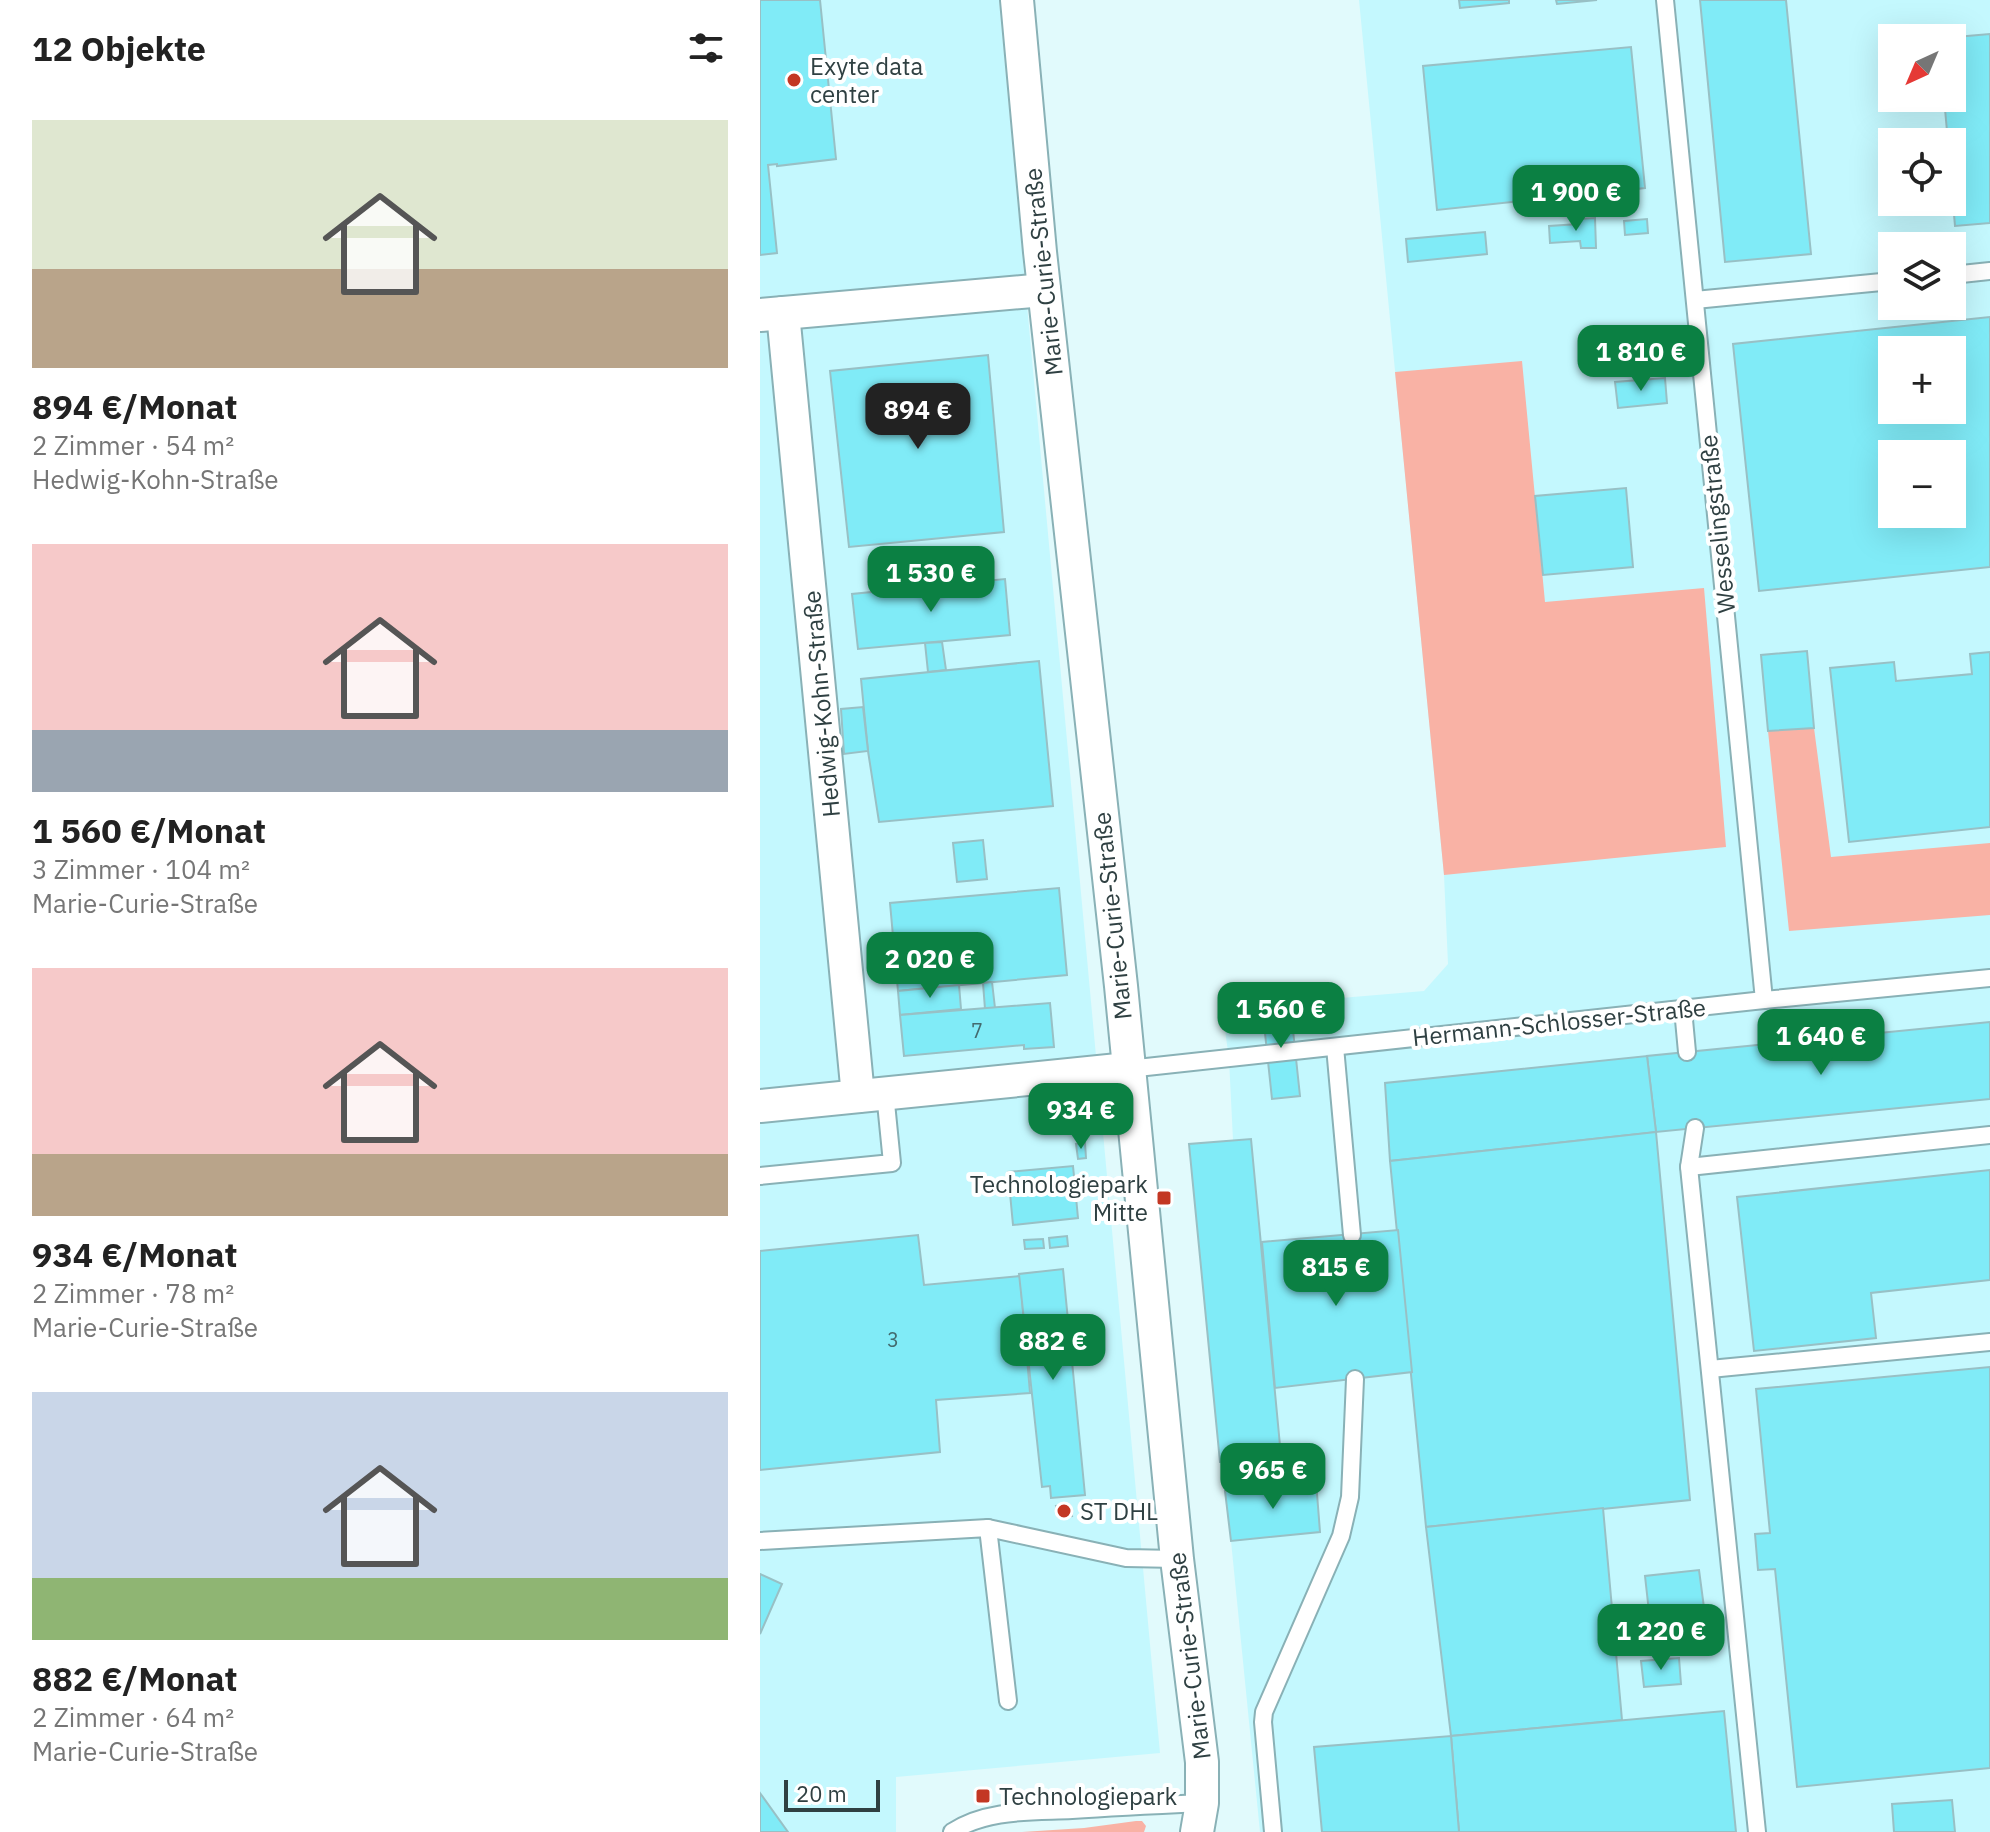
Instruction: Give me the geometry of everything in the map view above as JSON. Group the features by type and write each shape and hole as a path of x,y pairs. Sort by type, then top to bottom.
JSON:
{"street":[{"name":"Marie-Curie-Straße","path":"1017,0 1044,290 1121,986 1177,1559 1202,1762 1199,1818"},
{"path":"772,314 1044,290"},
{"name":"Hedwig-Kohn-Straße","path":"772,314 871,1095"},
{"path":"760,1106 1128,1069"}],"lane":[{"name":"Wesselingstraße","path":"1665,0 1764,1000"},
{"path":"1966,274 1990,271"},
{"path":"1695,300 1878,282"},
{"name":"Hermann-Schlosser-Straße","path":"1128,1069 1990,978"},
{"path":"1683,1009 1687,1052"},
{"path":"1335,1047 1352,1235"},
{"path":"760,1176 892,1163 871,1095"},
{"path":"1695,1128 1689,1167 1757,1832"},
{"path":"1689,1167 1990,1135"},
{"path":"1710,1369 1990,1342"},
{"path":"1273,1832 1264,1712 1341,1536 1350,1497 1355,1379"},
{"path":"988,1528 1008,1701"},
{"path":"760,1541 988,1528 1126,1558 1177,1559"},
{"path":"952,1832 964,1824 996,1815 1137,1805 1199,1818"}],"shaded area":[{"path":"760,0 999,0 1160,1753 896,1777 896,1832 760,1832"},
{"path":"1359,0 1990,0 1990,1832 1260,1832 1189,1144 1233,1140 1229,1059 1222,1008 1424,991 1448,964 1444,875"},
{"path":"1522,361 1545,602 1704,588 1726,847 1444,875 1395,372"},
{"path":"1814,728 1831,857 1990,843 1990,915 1789,931 1768,731"},
{"path":"1142,1821 1146,1826 1144,1832 1022,1832 1084,1828"}],"building":[{"name":"Exyte data center","path":"760,0 820,0 836,159 768,165 777,253 760,255"},
{"path":"1459,0 1509,0 1509,3 1460,8"},
{"path":"1556,0 1597,0 1557,4"},
{"path":"1700,0 1786,0 1811,254 1725,262"},
{"path":"1990,34 1990,223 1955,226 1954,216 1966,216 1966,128 1947,128 1945,112 1966,112 1966,36"},
{"path":"1631,47 1645,188 1437,210 1423,66"},
{"path":"1595,218 1596,248 1581,248 1580,241 1550,243 1549,226 1579,224 1579,219"},
{"path":"1647,219 1648,233 1625,235 1624,221"},
{"path":"1485,232 1487,254 1408,262 1406,239"},
{"path":"1990,317 1990,567 1759,591 1733,344"},
{"path":"988,355 1004,532 849,547 830,371"},
{"path":"1665,378 1667,403 1618,408 1615,382"},
{"path":"1626,488 1633,567 1543,575 1535,496"},
{"path":"1005,579 1010,635 858,649 852,594"},
{"path":"942,642 946,670 928,672 925,643"},
{"path":"1807,651 1814,728 1768,731 1761,655"},
{"path":"1990,652 1990,827 1849,842 1830,668 1894,662 1896,681 1972,674 1970,654"},
{"path":"1039,661 1053,806 879,822 861,679"},
{"path":"863,707 868,751 844,754 841,709"},
{"path":"983,840 987,879 957,882 953,843"},
{"path":"1059,888 1067,975 898,991 890,903"},
{"path":"992,982 995,1008 985,1009 983,983"},
{"path":"959,985 961,1009 900,1015 898,991"},
{"path":"1290,1002 1300,1096 1272,1099 1262,1005"},
{"path":"1050,1003 1054,1047 1024,1049 1024,1045 904,1056 900,1015"},
{"path":"1990,1022 1990,1099 1656,1132 1647,1056"},
{"path":"1647,1056 1656,1132 1390,1161 1385,1083"},
{"path":"1656,1132 1690,1500 1426,1527 1390,1161"},
{"path":"1251,1139 1281,1456 1220,1462 1189,1144"},
{"path":"1085,1143 1086,1158 1078,1159 1076,1144"},
{"path":"1073,1166 1078,1218 1013,1225 1008,1172"},
{"path":"1990,1170 1990,1280 1871,1293 1876,1338 1754,1351 1737,1197"},
{"path":"1398,1230 1412,1372 1275,1388 1262,1242"},
{"path":"918,1235 924,1285 1020,1276 1030,1393 936,1400 940,1452 760,1470 760,1251"},
{"path":"1067,1236 1068,1246 1050,1248 1049,1238"},
{"path":"1043,1239 1044,1248 1025,1249 1024,1240"},
{"path":"1063,1269 1085,1495 1051,1498 1050,1486 1042,1487 1019,1274"},
{"path":"1990,1367 1990,1768 1797,1787 1775,1569 1758,1570 1755,1534 1770,1533 1756,1389"},
{"path":"1316,1481 1320,1532 1231,1541 1225,1491"},
{"name":"ST DHL","path":"1070,1505 1072,1516 1058,1517 1056,1506"},
{"path":"1603,1508 1622,1720 1451,1736 1426,1527"},
{"path":"1699,1570 1705,1615 1650,1621 1645,1576"},
{"path":"760,1574 782,1584 760,1634"},
{"path":"1679,1658 1681,1684 1644,1687 1641,1661"},
{"path":"1724,1711 1736,1832 1459,1832 1451,1736"},
{"path":"1451,1736 1459,1832 1322,1832 1314,1747"},
{"path":"760,1793 788,1832 760,1832"},
{"path":"1952,1800 1955,1832 1894,1832 1892,1804"}],"place":[{"name":"Exyte data center","path":"794,80"},
{"name":"Technologiepark Mitte","path":"1164,1198"},
{"name":"ST DHL","path":"1064,1511"},
{"name":"Technologiepark","path":"983,1796"}]}
